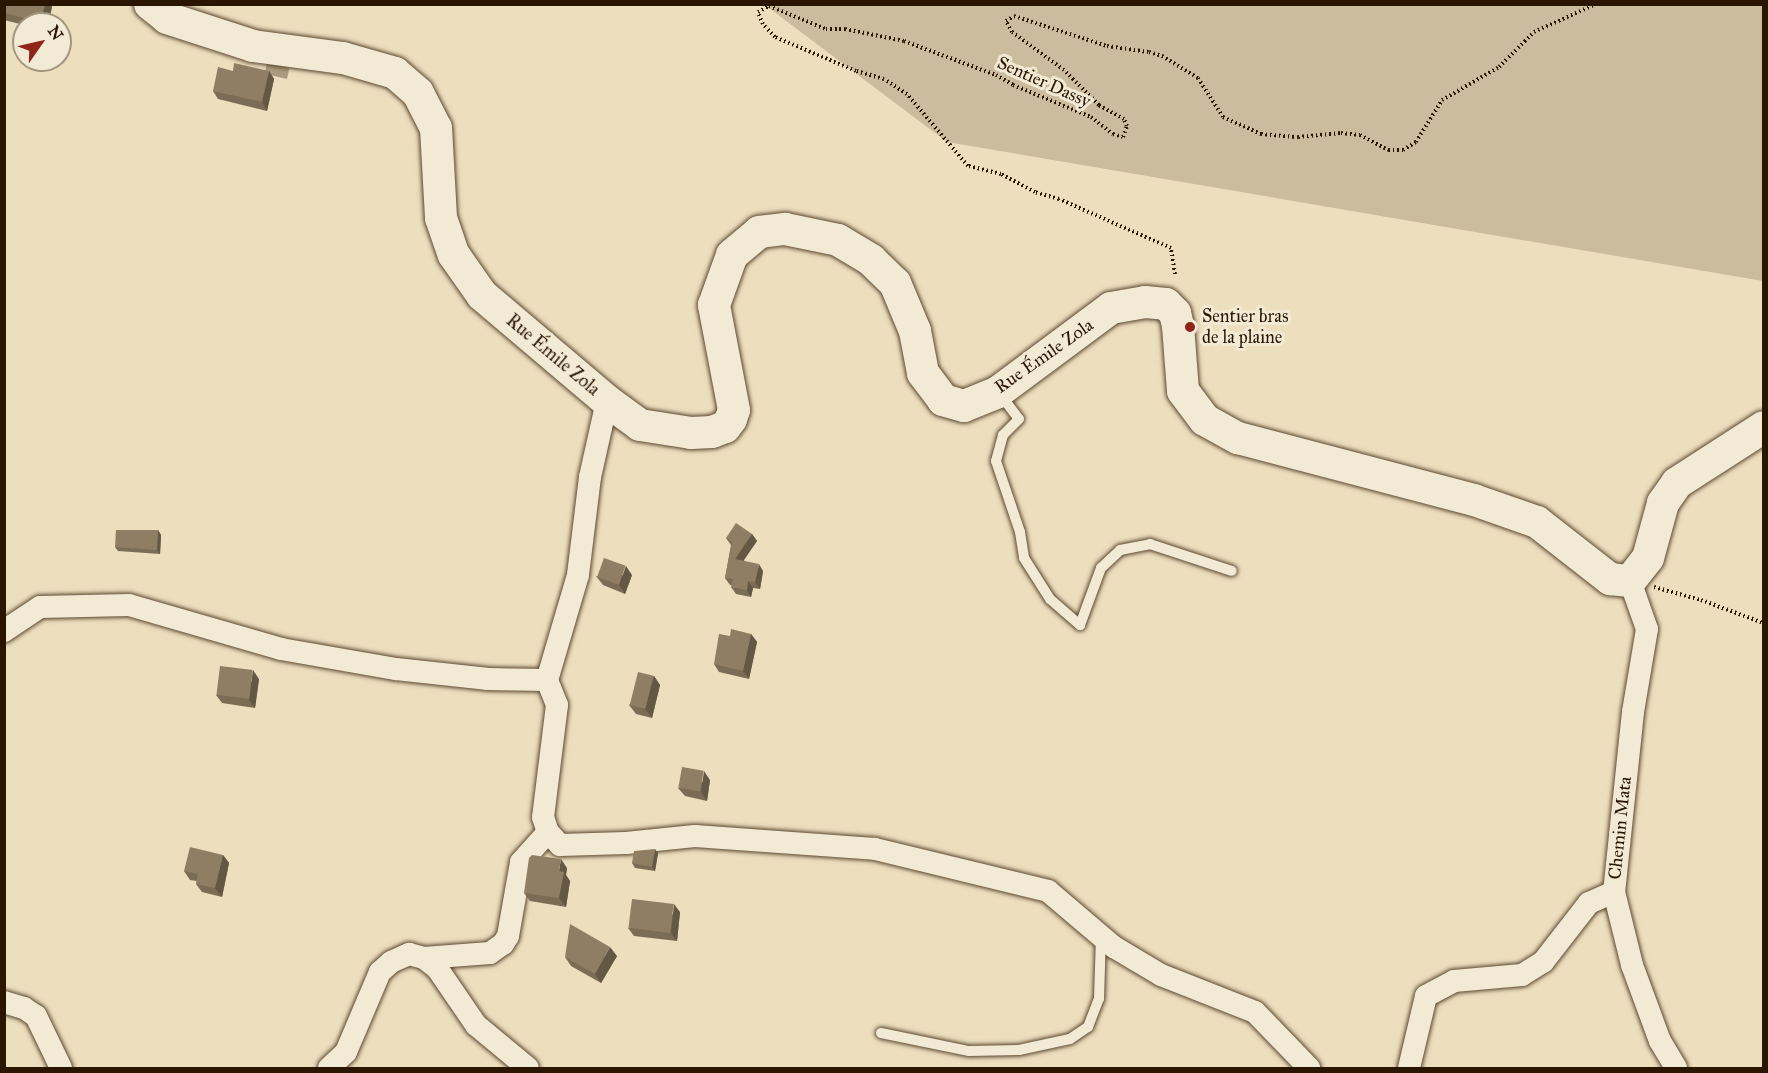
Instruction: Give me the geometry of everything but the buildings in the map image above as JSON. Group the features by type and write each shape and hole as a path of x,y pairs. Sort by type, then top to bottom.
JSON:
{"main road":[{"name":"Rue Émile Zola","path":"150,4 167,18 253,46 343,58 395,73 418,93 436,129 441,218 454,255 482,295 607,401 640,424 691,433 712,432 725,428 734,410 714,305 732,255 759,232 785,229 838,240 871,260 895,283 915,331 923,374 943,400 964,406 998,392 1111,308 1145,302 1166,304 1175,313 1178,326 1184,391 1205,420 1238,438 1474,500 1537,522 1610,579 1630,581"},
{"path":"1630,581 1648,558 1663,503 1677,483 1764,427"}],"street":[{"path":"607,401 590,477 578,575 547,680 557,705 543,817 548,832 560,845 626,843 694,836 875,849 1048,891 1114,947 1161,975 1255,1012 1310,1068"},
{"name":"Chemin Mata","path":"1630,581 1647,629 1633,712 1614,892 1632,965 1660,1041 1676,1068"},
{"path":"4,631 40,607 129,605 281,649 396,669 488,680 547,680"},
{"path":"329,1068 346,1052 380,972 391,962 409,954 424,958 490,953 504,944 508,936 520,862 548,832"},
{"path":"1409,1068 1426,996 1454,981 1522,975 1542,962 1589,903 1614,892"},
{"path":"424,958 437,968 476,1025 528,1068"},
{"path":"4,1002 24,1008 36,1016 45,1029 61,1068"}],"lane":[{"path":"998,392 1019,419 1003,435 996,461 1017,523 1024,558 1050,599 1080,625 1101,568 1120,550 1150,544 1232,572"},
{"path":"881,1033 969,1051 1019,1050 1070,1039 1088,1027 1099,999 1101,935"}],"path":[{"name":"Sentier Dassy","path":"1175,274 1171,248 1035,192 1001,174 968,166 907,94 884,79 856,71 775,37 763,24 758,12 769,6 826,29 881,35 904,41 996,75 1013,85 1091,117 1113,134 1123,137 1127,126 1124,119 1099,105 1064,70 1012,32 1006,21 1014,16 1107,46 1162,56 1198,78 1223,117 1261,134 1298,137 1341,133 1360,135 1388,150 1402,150 1416,142 1442,100 1499,67 1534,32 1596,4"},
{"path":"1630,581 1701,600 1764,623"}],"shaded area":[{"path":"765,5 1763,5 1763,281 947,142"},
{"path":"267,63 289,68 287,79 265,74"}],"place":[{"name":"Sentier bras de la plaine","path":"1190,327"}]}
